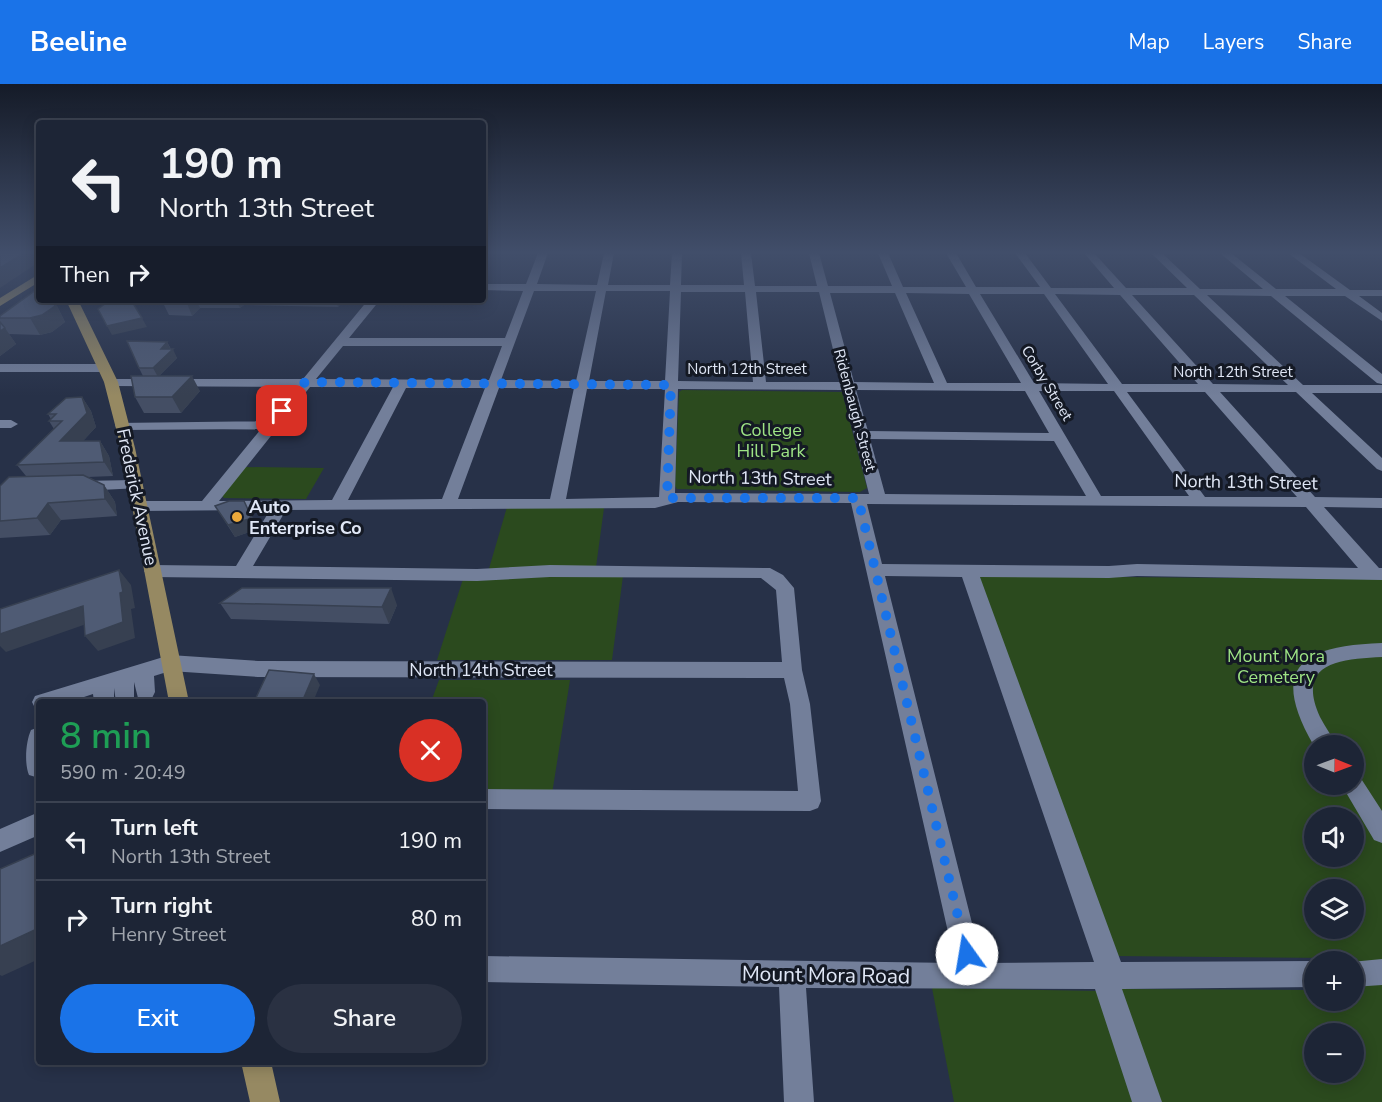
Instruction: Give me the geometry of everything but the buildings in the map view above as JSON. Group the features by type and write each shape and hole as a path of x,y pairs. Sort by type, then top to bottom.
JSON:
{"main road":[{"name":"Frederick Avenue","path":"73,303 108,375 122,426 178,699"},
{"path":"257,1065 266,1102"}],"street":[{"path":"449,502 525,301"},
{"path":"557,502 598,301"},
{"path":"667,498 674,301"},
{"path":"751,301 760,386"},
{"name":"Ridenbaugh Street","path":"826,301 862,435 875,570 972,977"},
{"path":"903,301 942,387"},
{"name":"Corby Street","path":"979,301 1096,500"},
{"path":"1055,301 1200,501"},
{"path":"1132,301 1378,574"},
{"path":"1207,301 1382,466"},
{"path":"1283,301 1382,380"},
{"path":"1358,301 1382,318"},
{"path":"208,504 372,303"},
{"path":"340,342 510,342"},
{"name":"North 12th Street","path":"0,368 108,375 305,382 1382,389"},
{"path":"338,504 402,383"},
{"path":"122,426 271,425"},
{"path":"862,435 1060,437"},
{"path":"64,486 135,485"},
{"name":"North 13th Street","path":"139,506 449,502 655,503 667,498 1382,503"},
{"path":"241,572 282,504"},
{"path":"875,570 969,572 1137,570 1378,574"},
{"path":"153,571 467,575 549,571 764,572 777,579 785,588 792,670 800,704 810,801 486,799"},
{"path":"969,572 1108,975 1147,1102"},
{"path":"1318,735 1306,710 1302,692 1304,673 1315,662 1330,657 1349,652 1382,650"},
{"path":"62,699 103,693 124,678 144,682 170,663"},
{"name":"North 14th Street","path":"170,663 258,669 792,670"},
{"path":"124,678 126,699"},
{"path":"1359,795 1382,832"},
{"path":"0,841 36,825"},
{"name":"Mount Mora Road","path":"486,969 972,977 1304,974"},
{"path":"1364,973 1382,972"},
{"path":"792,974 799,1102"}],"green space":[{"name":"College Hill Park","path":"682,390 842,392 867,488 860,492 677,489 675,486 679,392"},
{"path":"245,467 324,468 306,499 224,498 222,496"},
{"path":"507,507 604,508 596,567 488,572"},
{"path":"623,576 612,660 437,660 463,579"},
{"name":"Mount Mora Cemetery","path":"975,576 1382,579 1382,1102 1160,1102 1119,989 1304,990 1304,1011 1364,1011 1364,951 1304,951 1304,958 1113,956"},
{"path":"439,680 570,680 552,794 486,793 486,699 432,699"},
{"path":"932,988 1099,991 1136,1102 954,1102"}],"place":[{"name":"Auto Enterprise Co","path":"237,517"}],"route":[{"path":"282,411 305,382 671,385 667,498 678,496 858,498 967,954"}]}
